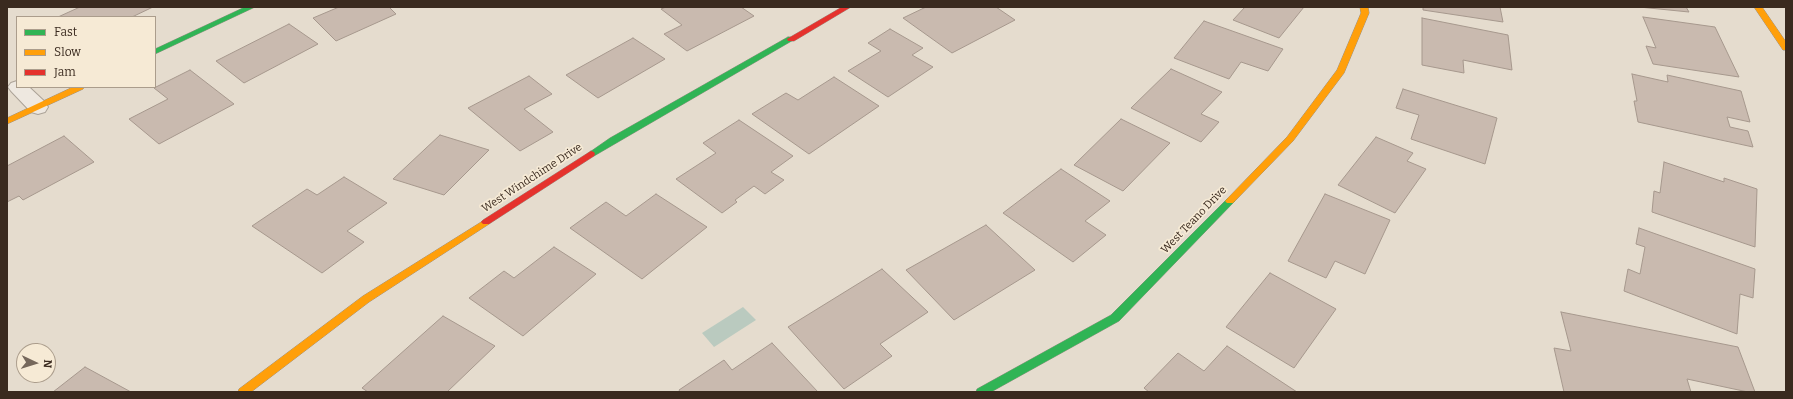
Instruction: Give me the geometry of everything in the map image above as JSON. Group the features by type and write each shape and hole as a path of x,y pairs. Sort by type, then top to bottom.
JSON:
{"street":[{"path":"156,52 252,7"},
{"name":"West Windchime Drive","path":"243,392 366,299 613,140 848,7"},
{"name":"West Teano Drive","path":"981,392 1115,318 1290,139 1341,71 1365,13 1364,7"},
{"path":"1758,7 1786,48"},
{"path":"7,76 16,86"},
{"path":"18,88 38,107"},
{"path":"7,121 78,88"}],"shaded area":[{"path":"743,307 756,320 714,347 702,333"}],"building":[{"path":"80,7 153,7 134,16 60,16"},
{"path":"339,7 389,7 396,14 336,41 313,18"},
{"path":"666,7 741,7 754,16 687,51 664,34 682,25 661,9"},
{"path":"926,7 996,7 1015,20 952,53 903,18"},
{"path":"1245,7 1304,7 1279,38 1233,20"},
{"path":"1423,7 1500,7 1503,22 1423,10"},
{"path":"1639,7 1686,7 1689,12"},
{"path":"1643,17 1715,27 1739,77 1653,64 1646,46 1656,48"},
{"path":"1422,18 1508,35 1512,70 1463,60 1464,73 1422,65"},
{"path":"1204,21 1283,49 1268,71 1241,62 1229,79 1174,58"},
{"path":"289,24 318,44 244,83 216,61"},
{"path":"890,29 923,48 912,55 933,67 888,97 848,71 881,51 868,43"},
{"path":"633,38 665,59 598,98 566,75"},
{"path":"1171,69 1222,92 1201,114 1219,122 1201,142 1131,108"},
{"path":"190,70 234,104 159,144 129,119 168,99 154,88"},
{"path":"1632,74 1668,82 1667,75 1741,91 1750,122 1727,117 1730,127 1748,131 1753,147 1638,122 1634,101 1637,101"},
{"path":"529,76 552,94 524,109 553,132 520,151 468,108"},
{"path":"834,77 879,106 809,154 752,114 786,93 798,100"},
{"path":"1403,89 1497,118 1485,164 1411,139 1419,115 1396,108"},
{"path":"1121,119 1170,143 1123,191 1074,165"},
{"path":"739,120 793,156 771,172 784,180 765,194 754,186 735,200 737,202 722,213 676,179 716,153 703,143"},
{"path":"440,135 489,150 444,195 393,179"},
{"path":"64,136 94,162 23,200 19,196 7,202 7,166"},
{"path":"1376,137 1413,153 1407,161 1426,169 1395,213 1338,185"},
{"path":"1664,162 1724,182 1724,178 1757,189 1755,247 1652,212 1654,191 1660,193"},
{"path":"1061,169 1110,201 1085,221 1106,235 1073,262 1003,213"},
{"path":"344,177 387,203 347,231 364,242 322,273 252,226 307,189 317,195"},
{"path":"656,194 707,227 642,279 570,228 606,202 626,216"},
{"path":"1325,194 1390,220 1365,274 1335,261 1326,278 1288,261"},
{"path":"986,225 1035,270 954,320 906,270"},
{"path":"1639,228 1755,269 1753,298 1740,294 1737,334 1624,291 1628,269 1640,274 1645,247 1636,244"},
{"path":"554,247 596,274 523,336 469,298 504,271 514,278"},
{"path":"882,269 928,312 880,344 892,356 844,389 788,327"},
{"path":"1270,273 1336,309 1294,368 1226,327"},
{"path":"1561,312 1738,347 1755,392 1748,392 1687,379 1691,392 1564,392 1554,348 1571,351"},
{"path":"443,316 495,346 447,392 368,392 362,388"},
{"path":"772,343 818,392 680,392 679,390 724,360 732,370"},
{"path":"1227,346 1297,392 1149,392 1144,388 1178,353 1204,371"},
{"path":"85,367 131,392 53,392"}],"traffic: fast":[{"path":"156,52 251,7"},
{"path":"591,154 791,39"},
{"path":"981,392 1115,318 1230,201"}],"traffic: slow":[{"path":"1230,201 1290,139 1341,71 1365,13 1364,7"},
{"path":"1758,7 1786,48"},
{"path":"7,121 78,88"},
{"path":"243,392 366,299 486,222"}],"traffic: jam":[{"path":"791,39 847,7"},
{"path":"486,222 591,154"}]}
